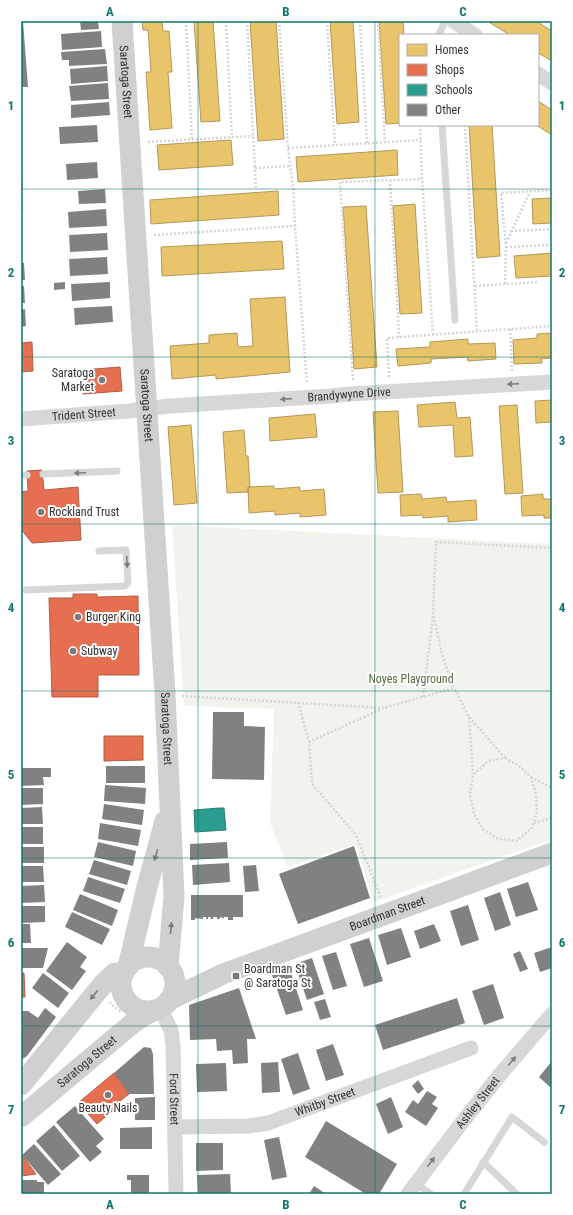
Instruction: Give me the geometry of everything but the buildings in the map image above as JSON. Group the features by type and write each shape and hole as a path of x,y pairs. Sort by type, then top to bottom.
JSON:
{"main road":[{"name":"Saratoga Street","path":"122,21 170,789 174,896 170,969"},
{"name":"Saratoga Street","path":"126,970 147,886 163,832 170,789"},
{"name":"Boardman Street","path":"161,1006 222,974 552,853"},
{"path":"147,957 159,960 170,969 174,977 174,989 161,1006 143,1011 132,1006 127,1001 121,985 126,970 136,960 147,957"},
{"name":"Boardman Street","path":"170,969 210,975 222,974"},
{"path":"21,1085 104,983 115,973 126,970"},
{"name":"Saratoga Street","path":"21,1117 133,1023 161,1006"}],"street":[{"path":"453,21 473,34"},
{"path":"539,75 552,83"},
{"name":"Brandywyne Drive","path":"147,409 169,406 552,382"},
{"name":"Trident Street","path":"21,419 147,409"},
{"name":"Ford Street","path":"161,1006 172,1038 176,1194"},
{"name":"Ashley Street","path":"412,1188 498,1077 552,1014"},
{"name":"Whitby Street","path":"175,1127 248,1126 268,1123 471,1048"}],"lane":[{"path":"440,34 446,21"},
{"path":"442,126 455,320"},
{"path":"43,474 117,471"},
{"path":"26,590 125,586 128,583 126,550 100,551"},
{"path":"464,1194 512,1117 544,1142"},
{"path":"483,1162 517,1194"},
{"path":"412,1188 431,1194"}],"path":[{"path":"186,21 192,140"},
{"path":"226,21 232,138"},
{"path":"247,21 256,188"},
{"path":"279,21 288,148 293,186 307,385"},
{"path":"327,21 335,145"},
{"path":"360,21 367,143"},
{"path":"378,21 385,142"},
{"path":"420,126 422,179 433,335"},
{"path":"465,126 477,331"},
{"path":"144,142 253,136"},
{"path":"288,148 421,140"},
{"path":"255,168 290,166"},
{"path":"353,381 340,182 422,179"},
{"path":"390,180 399,338"},
{"path":"505,284 506,248 501,193 552,190"},
{"path":"505,244 531,191"},
{"path":"150,235 295,226"},
{"path":"511,231 552,229"},
{"path":"506,248 552,245"},
{"path":"474,286 538,282"},
{"path":"389,380 388,338 552,326"},
{"path":"510,329 512,372"},
{"path":"423,697 433,613 436,542 552,548"},
{"path":"433,613 442,654 454,688 469,717 505,758 518,765 531,777 552,788"},
{"path":"310,742 384,708 454,688"},
{"path":"178,696 384,708"},
{"path":"298,702 310,742 312,784 356,836 387,914"},
{"path":"469,717 473,775 470,795 474,814 483,829 498,839 516,841 532,828 537,812 537,806 536,795 531,777"},
{"path":"473,775 488,761 505,758"},
{"path":"534,823 552,818"},
{"path":"110,1001 125,1015"}],"green space":[{"name":"Noyes Playground","path":"172,525 552,544 552,839 374,902 356,844 288,867 270,823 274,709 184,706"}],"place":[{"name":"Saratoga Market","path":"102,380"},
{"name":"Rockland Trust","path":"41,512"},
{"name":"Burger King","path":"78,617"},
{"name":"Subway","path":"73,651"},
{"name":"Boardman St @ Saratoga St","path":"236,976"},
{"name":"Beauty Nails","path":"108,1095"}]}
